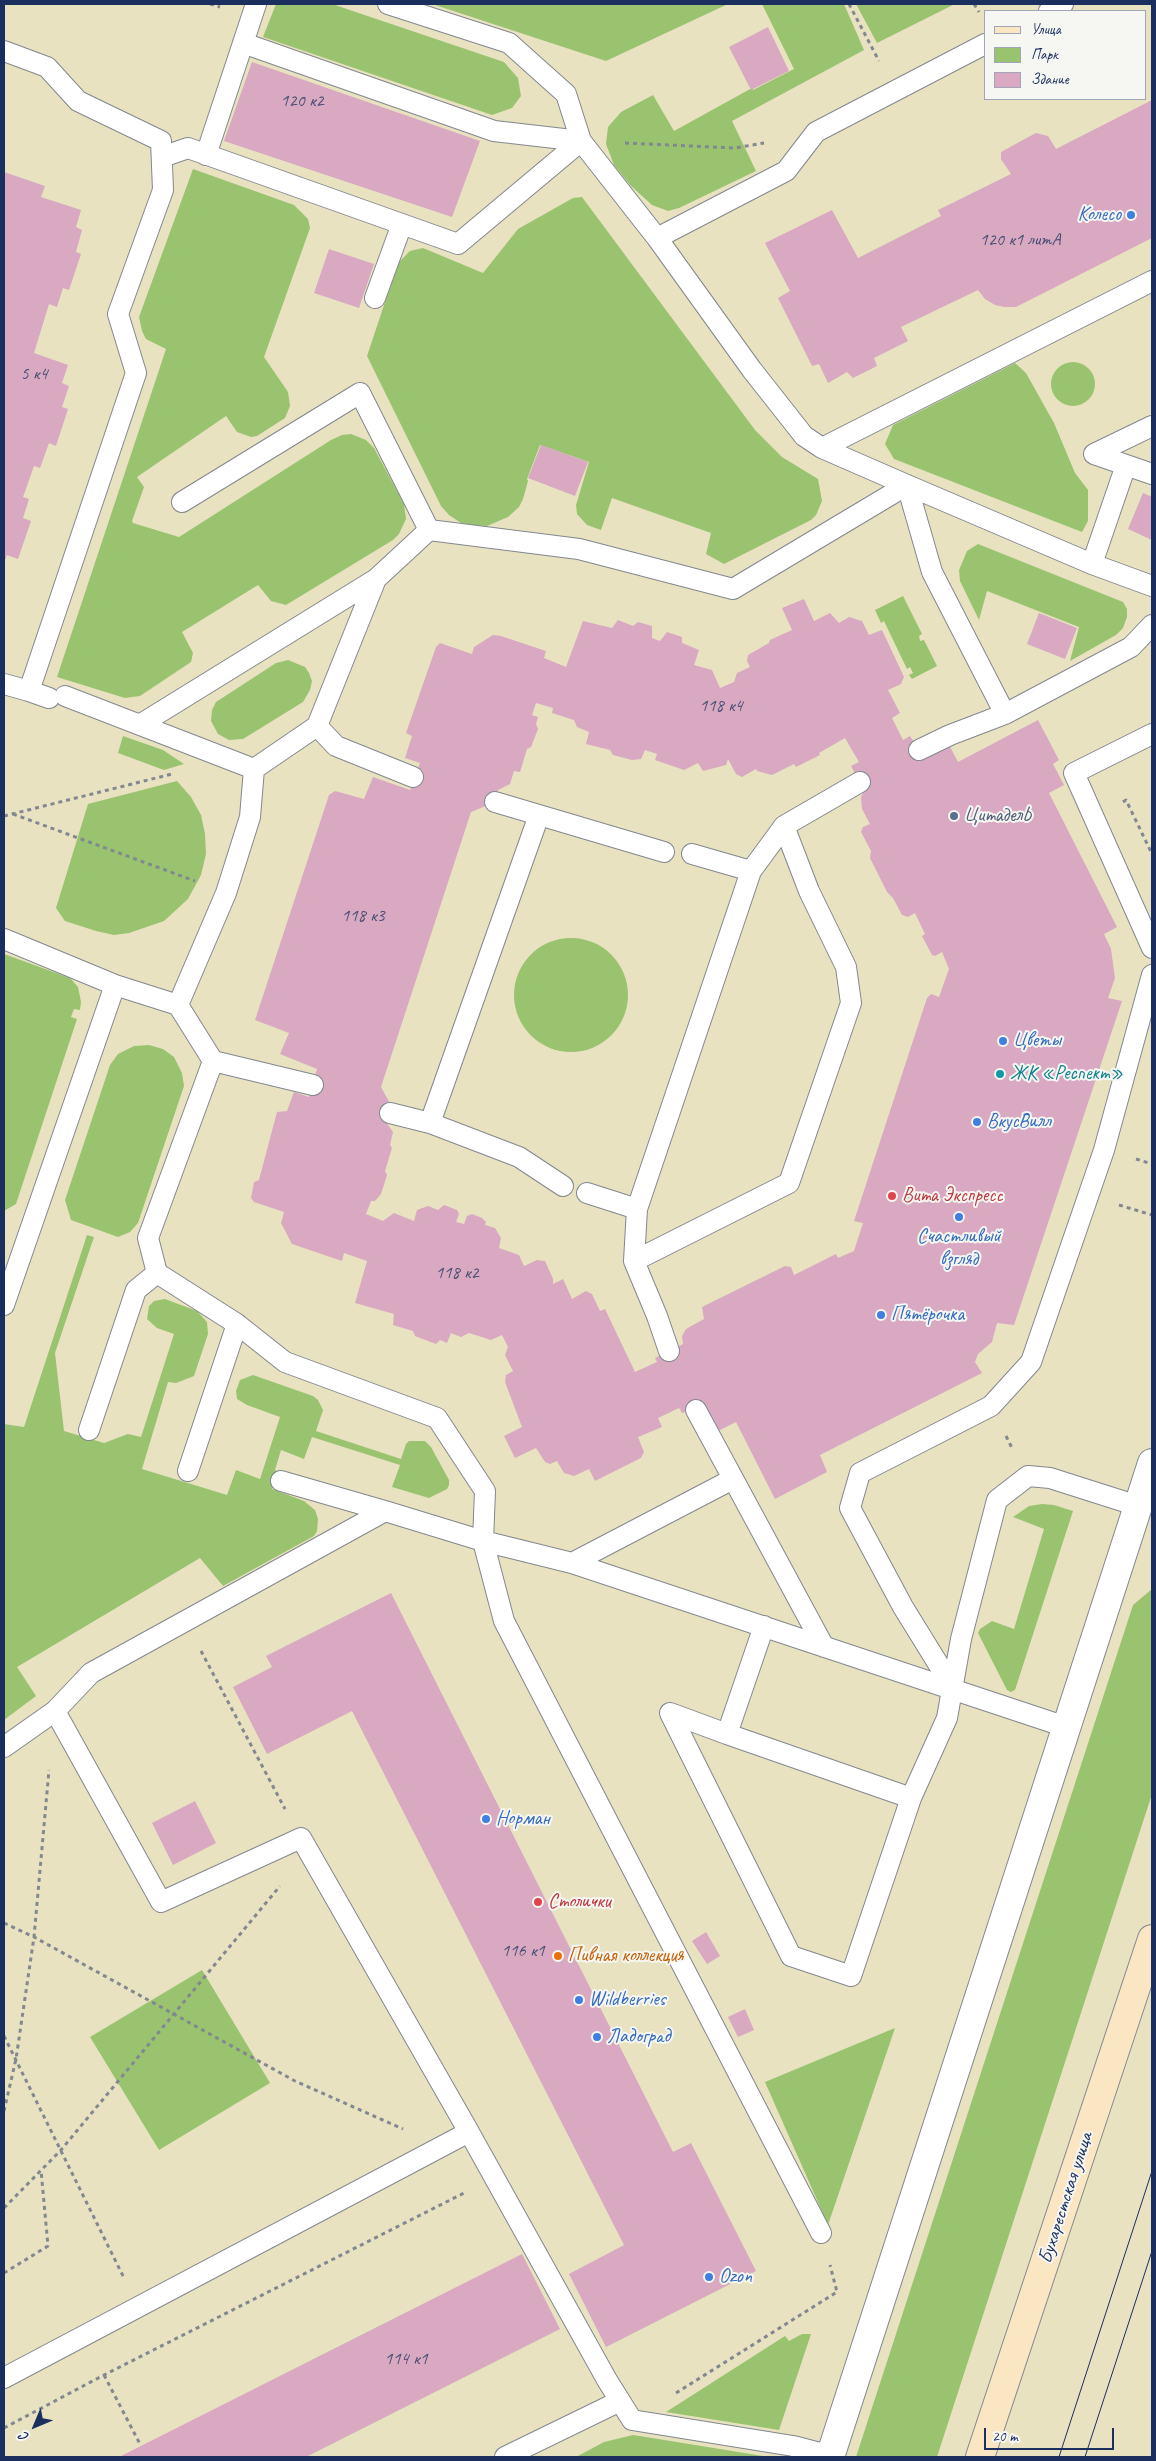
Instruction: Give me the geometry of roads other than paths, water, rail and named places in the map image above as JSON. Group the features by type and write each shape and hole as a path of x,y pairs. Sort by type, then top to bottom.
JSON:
{"main road":[{"name":"Бухарестская улица","path":"980,2457 1152,1938"}],"street":[{"path":"831,2457 1152,1463"}],"lane":[{"path":"206,154 256,4"},
{"path":"388,4 509,42 566,94 581,141 657,238 752,370 804,436 822,448 907,485 1092,564 1152,586"},
{"path":"1051,10 1063,4"},
{"path":"243,43 494,131 581,141"},
{"path":"657,238 786,172 816,132 984,45"},
{"path":"4,51 47,67 78,102 161,141 162,157 163,190 118,314 136,373 29,691"},
{"path":"162,157 188,148 458,244 581,141"},
{"path":"375,298 402,224"},
{"path":"822,448 1152,281"},
{"path":"182,502 360,393 429,530"},
{"path":"1152,426 1094,454 1152,474"},
{"path":"1092,564 1126,465"},
{"path":"141,724 376,579 429,530 579,549 733,589 907,485"},
{"path":"907,485 932,572 1004,714"},
{"path":"254,769 317,726 376,579"},
{"path":"919,750 950,735 1004,714 1131,647 1152,626"},
{"path":"4,684 57,697 141,724 254,769"},
{"path":"317,726 336,746 414,777"},
{"path":"1152,734 1074,773 1152,948"},
{"path":"178,1005 226,893 250,818 254,769"},
{"path":"668,1351 657,1316 634,1261 637,1209 751,871 784,826 860,782"},
{"path":"495,802 664,852"},
{"path":"430,1123 538,815"},
{"path":"634,1261 789,1183 852,1003 846,967 809,891 784,826"},
{"path":"692,854 751,871"},
{"path":"4,939 115,985 178,1005 213,1061 312,1085"},
{"path":"953,1688 903,1607 850,1508 860,1473 990,1406 1031,1362 1104,1150 1152,975"},
{"path":"4,1305 115,985"},
{"path":"213,1061 148,1238 157,1273 237,1324 285,1362 437,1418 485,1491 483,1541 504,1621 822,2233"},
{"path":"390,1113 430,1123 519,1157 562,1186"},
{"path":"587,1193 637,1209"},
{"path":"89,1430 136,1290 157,1273"},
{"path":"188,1471 237,1324"},
{"path":"696,1410 824,1647"},
{"path":"911,1798 670,1713 791,1956 851,1976 911,1798 947,1718 961,1639 997,1500 1028,1476 1050,1478 1138,1506"},
{"path":"572,1563 733,1478"},
{"path":"281,1481 483,1541 572,1563 1066,1727"},
{"path":"4,1747 55,1711 91,1673 386,1511"},
{"path":"951,1616 961,1639"},
{"path":"727,1734 764,1626"},
{"path":"55,1711 161,1902 301,1838 632,2420 793,2446 831,2457"},
{"path":"4,2378 469,2132"},
{"path":"505,2457 620,2401"}],"tram line":[{"path":"1059,2457 1152,2171"},
{"path":"1085,2457 1152,2251"}],"place":[{"name":"Колесо","path":"1131,215"},
{"name":"ЦитаделЬ","path":"954,816"},
{"name":"Цветы","path":"1003,1041"},
{"name":"ЖК «Респект»","path":"1000,1074"},
{"name":"ВкусВилл","path":"977,1122"},
{"name":"Вита Экспресс","path":"892,1196"},
{"name":"Счастливый взгляд","path":"959,1217"},
{"name":"Пятёрочка","path":"881,1315"},
{"name":"Норман","path":"486,1819"},
{"name":"Столички","path":"538,1902"},
{"name":"Пивная коллекция","path":"558,1956"},
{"name":"Wildberries","path":"579,2000"},
{"name":"Ладоград","path":"597,2037"},
{"name":"Ozon","path":"709,2277"}]}
